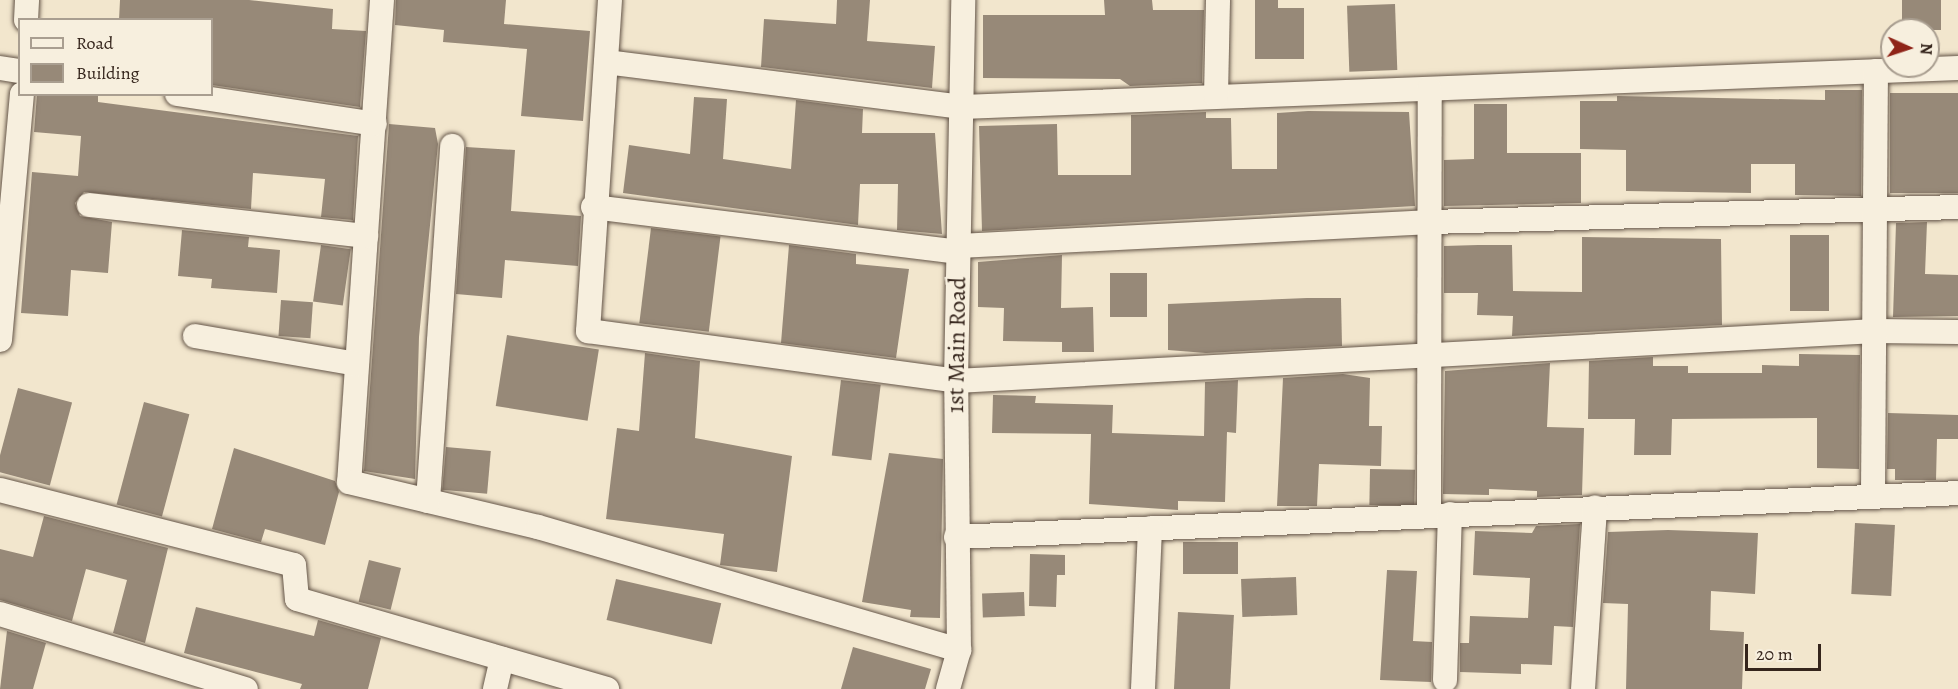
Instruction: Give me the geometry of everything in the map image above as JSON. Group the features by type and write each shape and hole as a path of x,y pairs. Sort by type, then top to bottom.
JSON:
{"street":[{"path":"26,18 27,0"},
{"path":"382,0 349,482 538,526 959,650"},
{"path":"610,0 593,207 588,331 956,381 1876,331 1958,332"},
{"name":"1st Main Road","path":"948,689 959,650 956,381 963,0"},
{"path":"1216,96 1218,0"},
{"path":"606,63 962,107 1958,68"},
{"path":"0,68 18,71"},
{"path":"1873,495 1879,208 1876,71"},
{"path":"1430,88 1430,357 1440,515 1445,680"},
{"path":"0,340 22,96"},
{"path":"190,96 375,124"},
{"path":"428,501 452,146"},
{"path":"89,205 366,236"},
{"path":"593,207 959,249 1431,222 1958,207"},
{"path":"195,336 357,364"},
{"path":"0,490 294,565 297,598 607,689"},
{"path":"956,537 1595,507 1958,493"},
{"path":"1583,689 1595,507"},
{"path":"1143,689 1150,528"},
{"path":"0,614 246,689"},
{"path":"495,689 502,658"}],"building":[{"path":"120,0 249,0 333,9 332,29 366,31 360,107 213,85 213,18 119,18"},
{"path":"396,0 506,0 504,24 590,31 583,121 521,116 527,49 443,42 444,30 395,25"},
{"path":"837,0 870,0 867,41 935,46 932,88 761,67 764,19 836,24"},
{"path":"1104,0 1152,0 1153,10 1204,10 1202,83 1130,86 1120,79 983,78 983,15 1105,15"},
{"path":"1255,0 1278,0 1278,8 1304,8 1304,59 1255,59"},
{"path":"1902,0 1941,0 1941,30 1940,18 1902,18"},
{"path":"1395,4 1397,70 1349,72 1347,6"},
{"path":"1825,90 1862,90 1861,196 1795,195 1795,164 1751,164 1751,193 1626,191 1626,150 1580,149 1580,101 1617,101 1617,96 1825,100"},
{"path":"1890,93 1958,93 1958,193 1890,193"},
{"path":"37,96 98,96 98,102 358,136 353,220 321,217 325,179 253,173 251,209 84,192 75,203 80,216 112,222 108,273 71,270 68,316 21,313 32,172 78,176 81,136 34,132"},
{"path":"694,97 727,99 723,159 791,169 796,100 863,109 862,133 935,133 942,234 897,230 898,184 860,184 858,225 623,193 629,145 690,154"},
{"path":"1474,104 1507,104 1507,153 1581,153 1581,203 1444,206 1444,160 1474,159"},
{"path":"1206,112 1206,118 1231,118 1232,169 1277,169 1277,113 1409,112 1415,206 982,231 979,126 1057,124 1058,175 1131,175 1131,115"},
{"path":"389,124 435,128 438,144 419,337 415,479 364,471"},
{"path":"466,147 515,150 511,211 581,216 578,266 505,260 502,298 456,294"},
{"path":"1927,222 1925,274 1958,275 1958,316 1893,317 1896,223"},
{"path":"651,228 720,237 709,332 639,323"},
{"path":"182,230 249,237 248,247 280,250 277,293 211,288 212,279 178,276"},
{"path":"1790,235 1829,235 1829,311 1790,311"},
{"path":"1582,237 1721,239 1722,325 1512,336 1513,316 1477,315 1478,293 1444,293 1444,246 1478,245 1512,245 1513,291 1582,292"},
{"path":"321,245 351,249 343,306 313,301"},
{"path":"789,245 856,254 856,264 909,269 896,358 781,343"},
{"path":"1062,255 1061,308 1093,307 1094,352 1062,352 1062,342 1003,341 1004,308 978,307 978,262"},
{"path":"1110,273 1147,273 1147,317 1110,317"},
{"path":"1341,298 1342,346 1206,353 1168,350 1168,304"},
{"path":"281,300 313,302 310,338 278,336"},
{"path":"507,335 599,350 588,421 496,406"},
{"path":"645,353 700,361 695,438 792,456 777,572 720,565 724,534 606,519 617,428 639,431"},
{"path":"1799,354 1860,355 1859,469 1817,468 1817,418 1672,419 1671,455 1634,455 1635,419 1588,419 1589,361 1653,357 1653,366 1688,366 1688,373 1762,373 1762,365 1799,366"},
{"path":"1550,363 1547,427 1584,428 1582,495 1537,497 1537,491 1489,489 1489,495 1443,494 1445,371"},
{"path":"1343,374 1370,378 1369,426 1382,426 1381,466 1319,464 1317,506 1277,506 1283,378"},
{"path":"841,380 881,385 871,460 832,455"},
{"path":"1238,380 1236,433 1227,432 1225,502 1178,501 1178,510 1089,504 1091,434 992,433 993,395 1036,396 1035,403 1113,405 1112,433 1204,436 1205,382"},
{"path":"18,388 72,402 50,486 0,472 0,455"},
{"path":"144,402 189,414 162,517 117,504"},
{"path":"1888,413 1958,415 1958,439 1937,439 1936,480 1895,480 1895,469 1887,469"},
{"path":"446,447 491,451 487,494 442,490"},
{"path":"234,448 335,481 339,492 325,545 265,529 261,542 212,529"},
{"path":"889,453 943,459 940,618 910,617 911,610 862,602"},
{"path":"1370,469 1415,470 1414,506 1369,505"},
{"path":"44,516 168,548 145,643 113,633 127,580 86,569 72,621 0,600 0,549 33,557"},
{"path":"1855,523 1895,525 1891,596 1851,594"},
{"path":"1580,524 1573,627 1554,626 1552,665 1521,664 1521,674 1460,672 1460,643 1469,643 1470,616 1528,618 1530,578 1473,575 1475,531 1532,533 1536,526"},
{"path":"1668,530 1758,533 1755,594 1711,591 1710,630 1744,632 1742,689 1626,689 1628,604 1603,603 1608,532"},
{"path":"1183,542 1238,542 1238,574 1183,574"},
{"path":"1030,554 1065,555 1065,575 1057,575 1056,607 1029,606"},
{"path":"369,560 401,568 391,610 359,602"},
{"path":"1387,570 1417,571 1413,641 1432,642 1431,682 1380,680"},
{"path":"1296,577 1297,615 1242,617 1241,579"},
{"path":"616,579 721,603 712,644 607,620"},
{"path":"1024,592 1025,616 983,617 982,593"},
{"path":"196,607 314,636 318,620 381,638 368,689 300,689 302,684 184,653"},
{"path":"1178,612 1234,615 1230,689 1174,689"},
{"path":"7,631 46,643 33,689 0,689"},
{"path":"853,647 931,669 925,689 841,689"}]}
